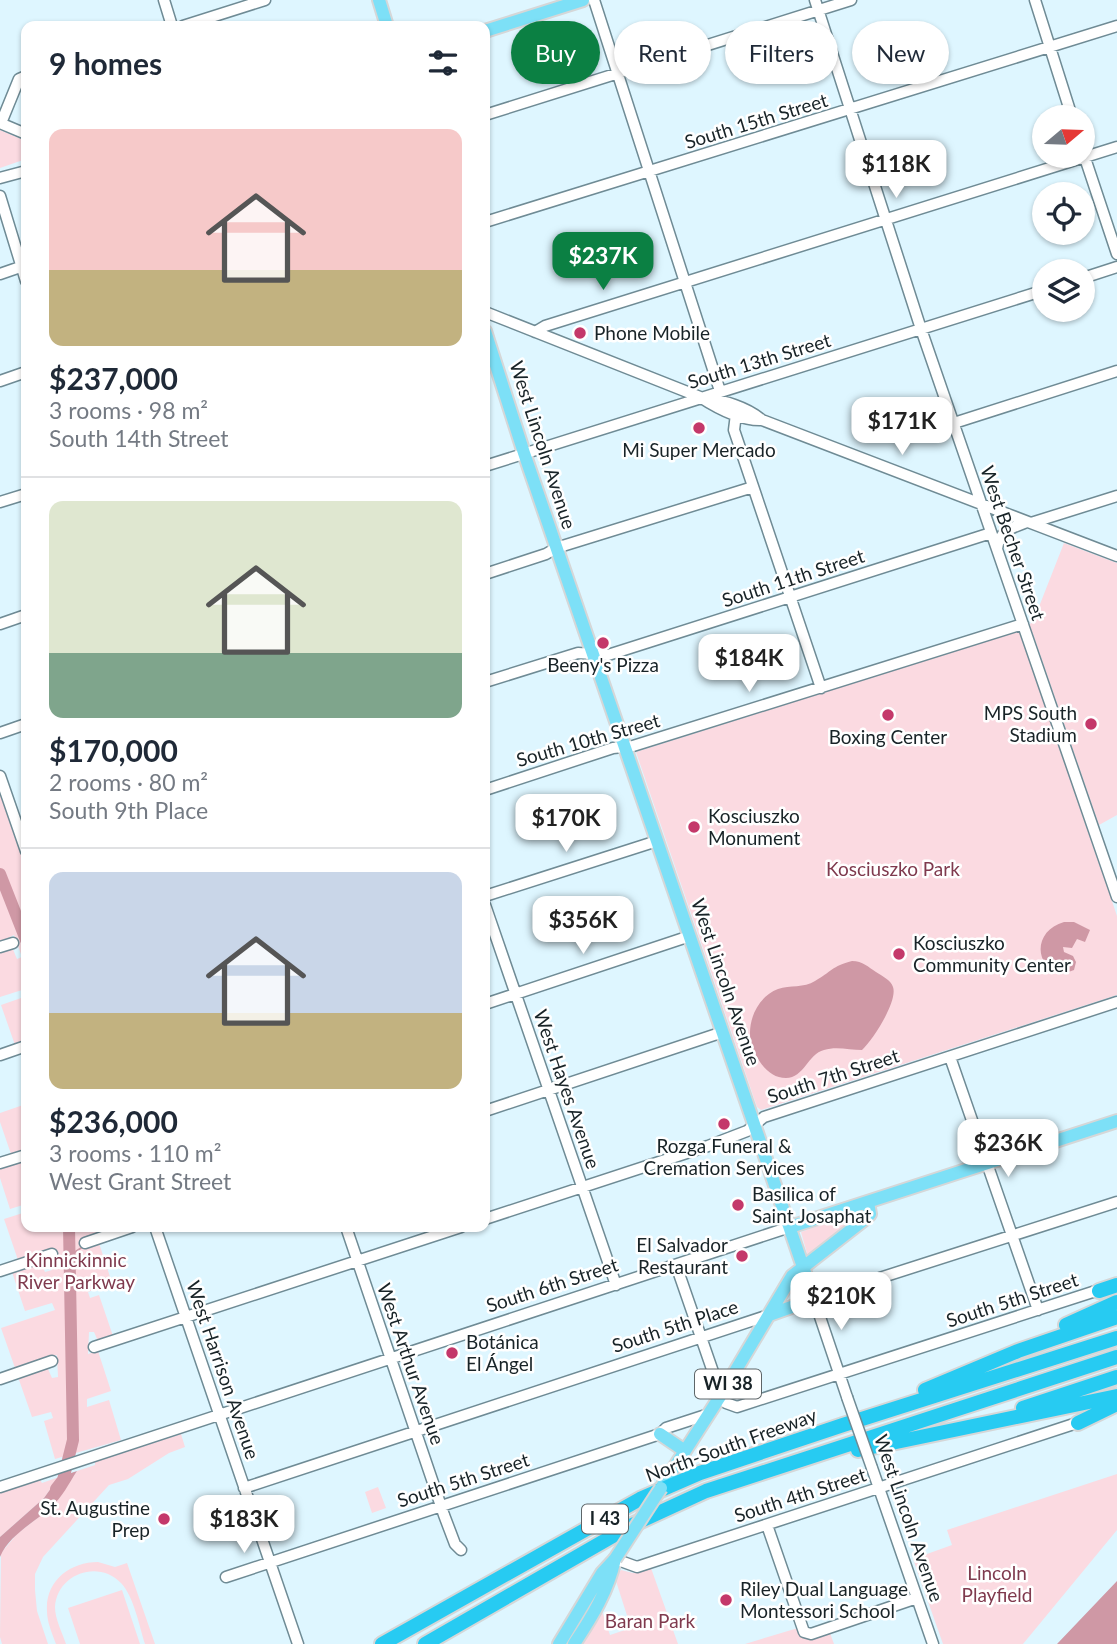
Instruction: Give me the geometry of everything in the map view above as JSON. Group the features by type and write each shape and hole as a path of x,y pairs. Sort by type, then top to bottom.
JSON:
{"highway":[{"path":"1099,1291 1117,1284"},
{"path":"843,1425 1018,1351 1117,1301"},
{"path":"1018,1351 1117,1317"},
{"name":"North-South Freeway","path":"382,1644 640,1499 700,1473 1117,1338"},
{"name":"North-South Freeway","path":"425,1644 632,1525 706,1491 1117,1357"},
{"path":"975,1424 1117,1377"},
{"path":"843,1447 860,1451 975,1424 1117,1396"},
{"path":"1078,1423 1117,1404"}],"main road":[{"path":"379,0 385,21"},
{"path":"490,29 583,0"},
{"name":"West Lincoln Avenue","path":"490,351 814,1299"},
{"name":"South 6th Street","path":"790,1227 1117,1121"},
{"name":"WI 38","path":"559,1644 602,1573 615,1559 709,1414 792,1276 870,1214 868,1202"},
{"name":"South 5th Place","path":"769,1315 814,1299"},
{"path":"660,1434 685,1451"},
{"name":"WI 38","path":"575,1644 597,1608 611,1576 615,1559"}],"street":[{"path":"164,0 170,21"},
{"path":"199,21 265,0"},
{"path":"594,0 614,61"},
{"path":"711,41 817,5 851,0"},
{"path":"1035,0 1068,105"},
{"name":"West Becher Street","path":"817,5 921,328 1114,877 1117,897"},
{"name":"South 15th Street","path":"490,220 1117,26"},
{"path":"490,112 614,74"},
{"path":"21,78 1,123 21,132"},
{"path":"621,84 720,391"},
{"path":"1096,151 1117,147"},
{"path":"535,332 545,326 1041,168"},
{"path":"1089,168 1117,254"},
{"path":"0,178 21,172"},
{"path":"0,196 21,257"},
{"path":"0,274 21,267"},
{"path":"1095,274 1117,267"},
{"name":"South 13th Street","path":"490,464 1032,294"},
{"path":"490,314 700,397 753,421 762,420"},
{"path":"954,423 1117,371"},
{"path":"0,381 21,374"},
{"path":"700,397 719,400 754,413 762,420 1117,556"},
{"path":"736,414 734,430 821,688"},
{"path":"490,572 546,554 556,548 753,486"},
{"path":"0,502 21,496"},
{"path":"997,550 998,540 1004,532 1117,496"},
{"name":"South 11th Street","path":"490,680 578,653 608,655 991,533"},
{"path":"0,624 21,617"},
{"name":"South 10th Street","path":"490,788 613,748 625,747 821,688 1023,624"},
{"path":"0,733 21,726"},
{"path":"0,776 21,828"},
{"path":"490,894 657,841"},
{"name":"West Hayes Avenue","path":"490,920 616,1285"},
{"path":"490,1002 690,936"},
{"path":"0,947 13,943"},
{"name":"South 7th Street","path":"490,1217 708,1146 747,1131 764,1117 1117,1002"},
{"path":"490,1109 723,1032"},
{"path":"0,1055 21,1048"},
{"path":"950,1057 1038,1310"},
{"path":"0,1163 21,1157"},
{"name":"South 5th Place","path":"814,1299 1117,1202"},
{"name":"South 6th Street","path":"0,1487 790,1227"},
{"path":"85,1243 117,1232"},
{"name":"West Harrison Avenue","path":"157,1232 298,1644"},
{"name":"West Arthur Avenue","path":"348,1232 441,1506 455,1544 461,1550"},
{"path":"94,1347 446,1232"},
{"path":"0,1271 52,1254"},
{"path":"676,1265 721,1395"},
{"name":"South 5th Street","path":"721,1395 726,1403 737,1407 1099,1291"},
{"name":"West Lincoln Avenue","path":"814,1299 933,1644"},
{"name":"South 5th Place","path":"244,1488 769,1315"},
{"path":"0,1378 52,1361"},
{"name":"South 4th Street","path":"615,1559 637,1567 1078,1423 1117,1413"},
{"name":"South 5th Street","path":"226,1577 660,1434 666,1428 709,1414"},
{"path":"767,1525 804,1632 811,1634 917,1598"}],"green space":[{"path":"0,130 21,139 21,161 0,168"},
{"name":"MPS South Stadium","path":"1064,543 1117,563 1117,815 1099,825 1028,625 1033,622"},
{"name":"Kosciuszko Park","path":"1019,630 1111,892 1117,916 1117,995 761,1110 757,1107 636,752"},
{"path":"0,790 21,851 21,954 14,935 0,942"},
{"path":"12,947 17,959 21,957 21,990 0,997 0,951"},
{"path":"21,998 21,1043 15,1045 1,1005"},
{"path":"21,1106 21,1151 11,1154 0,1122 0,1113"},
{"name":"Kinnickinnic River Parkway","path":"21,1161 21,1206 10,1209 0,1178 0,1168"},
{"path":"864,1210 866,1212 808,1257 801,1232"},
{"name":"Kinnickinnic River Parkway","path":"21,1214 21,1232 101,1232 82,1239 85,1247 99,1243 112,1283 88,1292 90,1298 99,1295 113,1336 98,1341 94,1332 89,1332 88,1354 98,1351 111,1391 87,1399 87,1407 109,1400 121,1440 55,1459 44,1421 53,1418 51,1412 32,1417 18,1377 48,1369 52,1378 58,1377 57,1355 15,1368 1,1328 55,1310 52,1303 25,1311 12,1272 38,1263 45,1272 52,1270 51,1264 55,1256 52,1248 18,1260 4,1219"},
{"path":"181,1434 185,1447 169,1453 128,1479 109,1485 43,1557 35,1574 35,1590 37,1611 48,1644 2,1644 1,1553 17,1534 54,1505 77,1471 95,1465 95,1462"},
{"name":"Lincoln Playfield","path":"1117,1474 1117,1530 1023,1644 943,1644 913,1559 952,1545 947,1530"},
{"path":"59,1477 44,1498 0,1537 0,1493"},
{"path":"378,1487 386,1508 372,1513 365,1492"},
{"path":"98,1562 115,1567 127,1563 155,1644 145,1644 133,1603 121,1583 112,1576 91,1571 71,1579 57,1596 55,1612 66,1644 56,1644 47,1615 50,1591 61,1575 69,1570 78,1565"},
{"name":"Baran Park","path":"651,1568 678,1644 580,1644 601,1608 610,1635 631,1628 615,1578 621,1570 633,1573"},
{"path":"122,1590 140,1644 80,1644 68,1608"},
{"name":"Baran Park","path":"798,1628 800,1634 807,1639 830,1633 834,1644 745,1644"}],"shaded area":[{"path":"1064,922 1074,922 1090,930 1085,942 1077,939 1072,948 1063,947 1064,952 1073,956 1076,962 1074,970 1063,974 1046,964 1041,948 1047,933"},
{"path":"852,961 865,965 888,980 893,987 892,1001 872,1038 862,1050 833,1048 819,1052 792,1077 781,1078 769,1072 757,1057 750,1038 756,1009 769,994 778,989 811,983 836,967"},
{"path":"77,1471 55,1503 9,1542 0,1557 0,1537 44,1498 59,1477"},
{"path":"1117,1581 1117,1644 1057,1644"}],"waterway":[{"path":"0,874 21,927"},
{"path":"56,1489 63,1480 73,1440 69,1232"},
{"path":"69,1256 81,1248"}],"place":[{"name":"Phone Mobile","path":"580,333"},
{"name":"Mi Super Mercado","path":"699,428"},
{"name":"Beeny's Pizza","path":"603,643"},
{"name":"Boxing Center","path":"888,715"},
{"name":"MPS South Stadium","path":"1091,724"},
{"name":"Kosciuszko Monument","path":"694,827"},
{"name":"Kosciuszko Community Center","path":"899,954"},
{"name":"Rozga Funeral & Cremation Services","path":"724,1124"},
{"name":"Basilica of Saint Josaphat","path":"738,1205"},
{"name":"El Salvador Restaurant","path":"742,1256"},
{"name":"Botánica El Ángel","path":"452,1353"},
{"name":"St. Augustine Prep","path":"164,1519"},
{"name":"Riley Dual Language Montessori School","path":"726,1600"}]}
